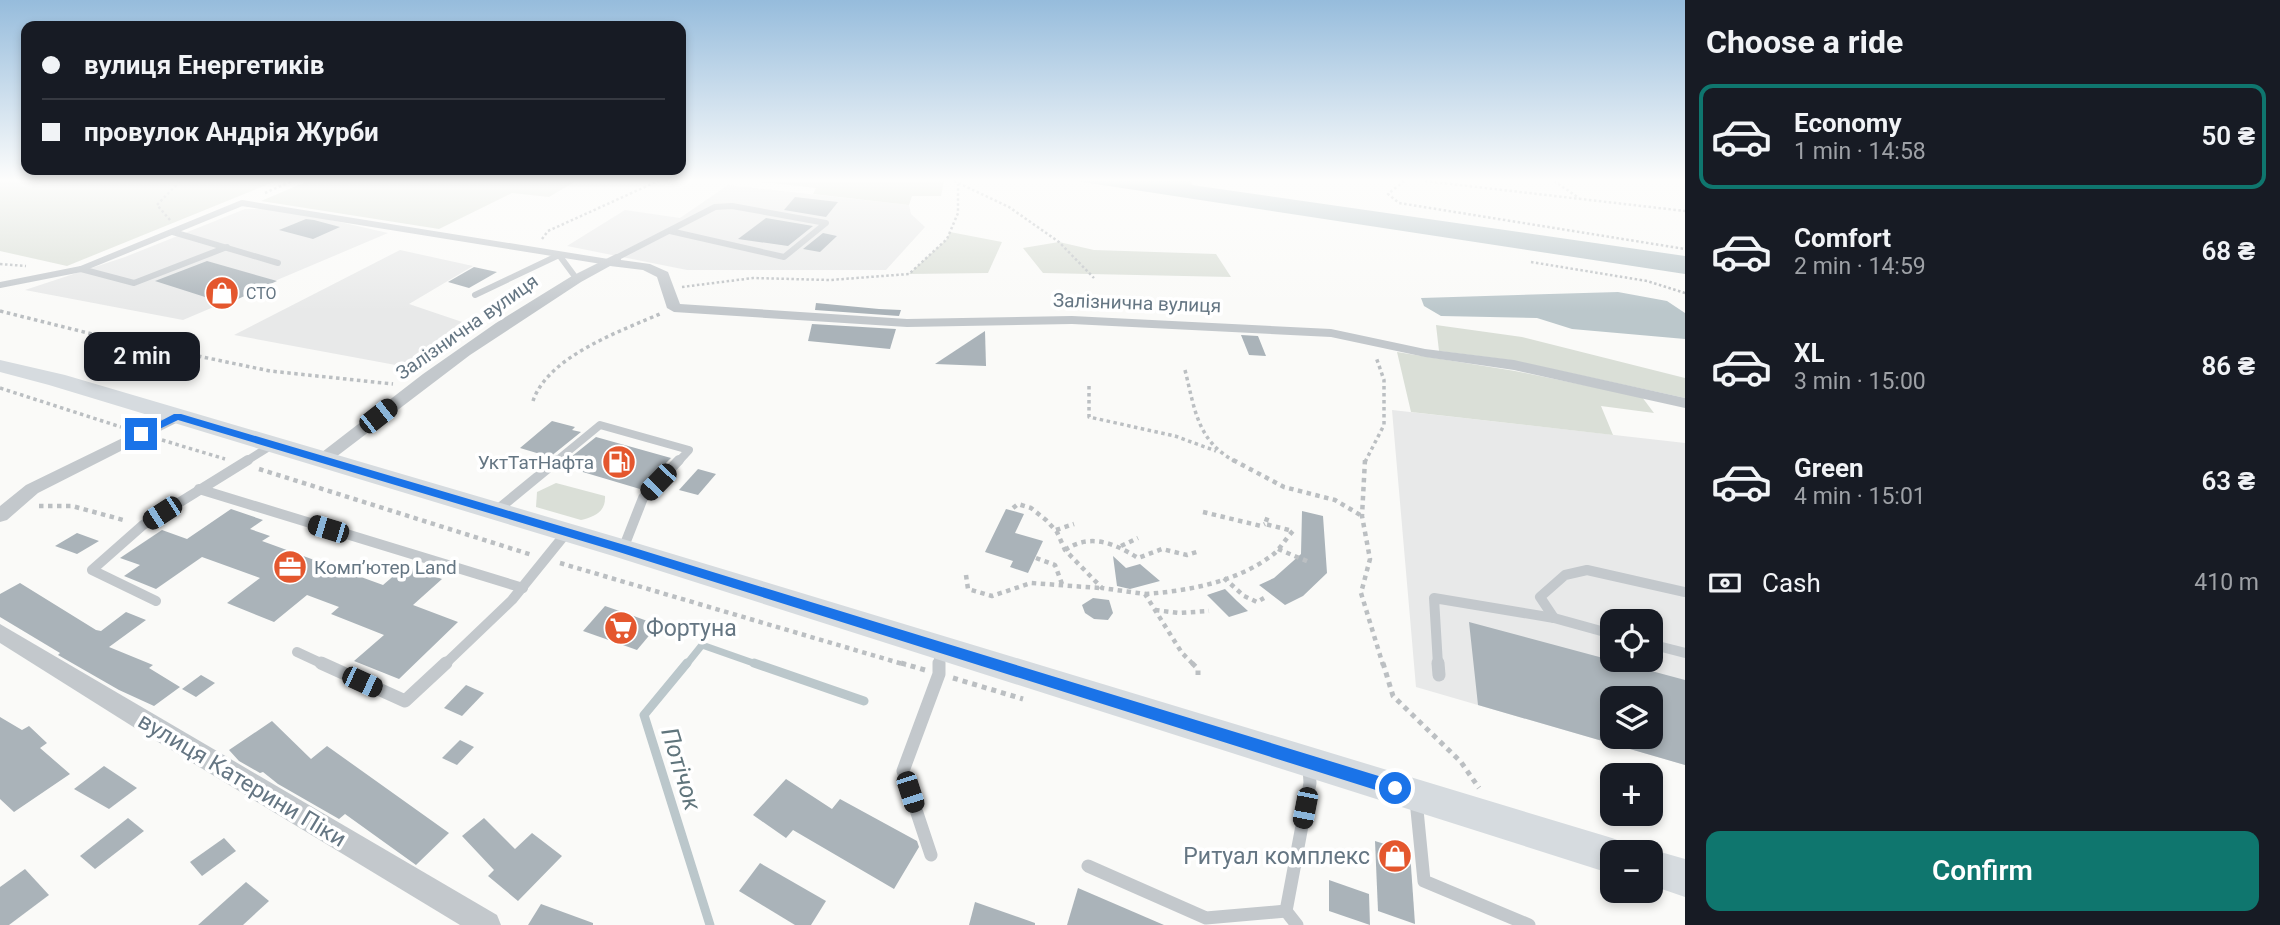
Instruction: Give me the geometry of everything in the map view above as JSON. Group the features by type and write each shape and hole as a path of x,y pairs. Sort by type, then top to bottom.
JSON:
{"main road":[{"path":"0,366 57,380 624,549 939,661 1308,762 1600,852"},
{"path":"1663,871 1685,878"}],"street":[{"path":"613,259 646,267 663,275 674,308"},
{"name":"Залізнична вулиця","path":"322,459 482,337 576,278 613,259"},
{"name":"Залізнична вулиця","path":"674,308 907,323 1072,320 1331,333 1425,353 1514,365 1685,403"},
{"path":"0,516 32,489 178,416"},
{"name":"вулиця Катерини Піки","path":"0,632 143,721 487,925"}],"lane":[{"path":"0,285 81,269 190,224"},
{"path":"372,224 559,256 613,259 683,224"},
{"path":"670,231 785,257 825,224"},
{"path":"173,232 278,263"},
{"path":"81,269 134,283 227,247"},
{"path":"559,256 576,278"},
{"path":"475,295 559,256"},
{"path":"496,511 600,425 689,450 643,498 624,549"},
{"path":"156,601 92,570 143,526 272,445"},
{"path":"199,489 523,588"},
{"path":"298,652 405,701 523,588 548,560 567,532"},
{"path":"1554,618 1540,597 1564,575 1587,570 1685,592"},
{"path":"1439,675 1434,598 1554,618 1600,631"},
{"path":"1663,647 1685,653"},
{"path":"931,855 904,771 939,661"},
{"path":"1297,925 1286,911 1310,783 1308,762"},
{"path":"1416,795 1424,881 1529,925"},
{"path":"1088,866 1205,922 1286,911"}],"path":[{"path":"181,224 186,226"},
{"path":"559,256 542,238 548,231 563,224"},
{"path":"667,289 753,278 830,280 909,274 947,239 953,224"},
{"path":"1034,224 1059,242 1094,278"},
{"path":"1531,224 1685,249"},
{"path":"1531,262 1647,281 1685,293"},
{"path":"533,401 538,387 551,373 604,340 674,308"},
{"path":"0,311 92,334 270,371 416,387"},
{"path":"1364,341 1376,357 1384,380 1384,425 1365,459 1362,516 1370,559 1361,593 1393,696 1461,762 1505,824"},
{"path":"1185,370 1198,422 1218,452"},
{"path":"1088,386 1089,417 1175,436 1218,452 1284,487 1335,500 1362,516"},
{"path":"0,388 548,560 939,661 1032,701"},
{"path":"1013,508 1018,504 1031,508 1056,530 1065,550 1102,588"},
{"path":"38,506 72,506 143,526"},
{"path":"966,575 968,589 978,595 998,597 1023,584 1102,588 1146,594 1170,593 1224,578 1274,555 1293,531 1203,512"},
{"path":"1265,524 1268,516"},
{"path":"1056,530 1074,524"},
{"path":"1121,547 1138,538"},
{"path":"1065,550 1076,540 1097,540 1121,547 1138,558 1161,549 1186,555 1200,551"},
{"path":"1278,549 1308,562"},
{"path":"1036,558 1055,565 1062,585"},
{"path":"1224,578 1244,596 1257,602 1264,598"},
{"path":"1146,594 1182,653 1198,668 1198,675"},
{"path":"1155,610 1179,614 1209,611"}],"shaded area":[{"path":"0,224 170,224 67,266 0,251"},
{"path":"207,224 349,224 388,233 183,320 25,290 125,257"},
{"path":"408,224 449,224 439,229"},
{"path":"602,224 922,224 925,227 886,270 687,270 567,246"},
{"path":"1359,224 1464,224 1685,256 1685,274"},
{"path":"950,232 1002,242 988,273 909,274 947,239"},
{"path":"1059,242 1094,250 1216,254 1231,277 1043,273 1023,248"},
{"path":"400,250 473,266 409,304 474,326 401,366 234,335"},
{"path":"1618,292 1667,301 1685,313 1685,339 1572,329 1537,318 1441,316 1424,306 1421,298"},
{"path":"1436,325 1522,337 1685,378 1685,398 1510,360 1439,351"},
{"path":"1397,352 1515,371 1642,397 1654,413 1601,406 1613,435 1411,412"},
{"path":"1392,410 1685,443 1685,765 1630,749 1663,749 1663,686 1600,686 1600,740 1416,687"},
{"path":"556,483 605,496 604,506 595,515 581,520 536,507 537,492"}],"building":[{"path":"293,224 329,224 340,227 313,239 279,230"},
{"path":"758,224 813,226 788,246 738,239"},
{"path":"823,233 837,236 820,252 803,249"},
{"name":"СТО","path":"207,261 277,281 227,304 155,281"},
{"path":"474,267 497,272 469,288 448,282"},
{"path":"816,303 901,310 899,316 815,310"},
{"path":"812,324 896,329 890,349 808,341"},
{"path":"985,331 986,366 935,364"},
{"path":"1241,335 1258,336 1266,356 1249,355"},
{"path":"552,421 575,427 572,430 581,432 550,457 520,448"},
{"name":"УктТатНафта","path":"596,437 671,458 640,489 566,467 571,463 566,461"},
{"path":"698,469 716,474 698,495 679,490"},
{"path":"231,509 263,520 250,529 270,536 262,541 383,585 405,566 442,579 413,605 458,622 399,679 354,661 384,635 331,614 339,607 307,595 274,622 227,603 260,578 202,557 156,589 124,576 140,565 120,558 162,530 187,539"},
{"path":"1006,509 1024,514 1015,533 1043,541 1028,573 1010,567 1013,561 985,552"},
{"path":"1302,511 1323,516 1327,573 1303,596 1285,605 1259,585 1274,578 1301,554"},
{"path":"77,533 99,541 77,554 55,546"},
{"path":"1113,556 1126,568 1140,564 1160,581 1130,589 1117,586"},
{"path":"20,583 96,630 101,631 126,612 146,620 109,647 153,665 149,668 180,687 154,706 119,690 58,655 60,653 0,617 0,594"},
{"path":"1225,589 1248,611 1229,617 1207,595"},
{"path":"1093,598 1109,600 1113,613 1108,620 1094,619 1085,613 1082,605"},
{"name":"Фортуна","path":"605,606 658,625 637,650 583,631"},
{"path":"1469,622 1600,657 1600,672 1655,672 1685,680 1685,765 1630,749 1663,749 1663,686 1600,686 1600,740 1478,705"},
{"path":"201,675 215,683 196,697 182,689"},
{"path":"466,685 484,693 462,716 444,708"},
{"path":"0,717 22,730 29,726 47,743 40,748 70,774 14,812 0,799"},
{"path":"272,721 311,759 327,746 449,833 416,865 345,814 339,819 278,784 263,772 260,773 239,761 229,750"},
{"path":"460,740 474,747 457,765 442,758"},
{"path":"104,766 137,788 109,809 74,789"},
{"path":"786,779 832,809 840,799 917,841 919,847 894,889 793,830 786,838 753,815"},
{"path":"128,818 144,831 95,869 80,856"},
{"path":"484,818 515,849 532,833 562,856 518,901 488,876 494,870 462,836"},
{"path":"224,838 236,851 202,876 190,862"},
{"path":"1375,841 1410,852 1415,924 1378,911"},
{"path":"760,863 826,901 811,925 795,925 739,891"},
{"path":"25,869 49,895 9,925 0,925 0,887"},
{"path":"1329,880 1369,894 1370,925 1329,911"},
{"path":"246,882 269,901 243,925 198,925"},
{"path":"1078,888 1164,925 1067,925"},
{"path":"975,902 1035,923 1035,925 969,925"},
{"path":"541,904 593,923 593,925 528,925"}],"waterway":[{"name":"Потічок","path":"686,665 702,645 759,665"},
{"name":"Потічок","path":"687,663 644,715 710,925"},
{"name":"Потічок","path":"754,663 864,701"}],"place":[{"name":"СТО","path":"222,293"},
{"name":"УктТатНафта","path":"619,462"},
{"name":"Комп’ютер Land","path":"290,567"},
{"name":"Фортуна","path":"621,628"},
{"name":"Ритуал комплекс","path":"1395,856"}],"route":[{"path":"141,434 178,416 624,549 1395,788"}]}
